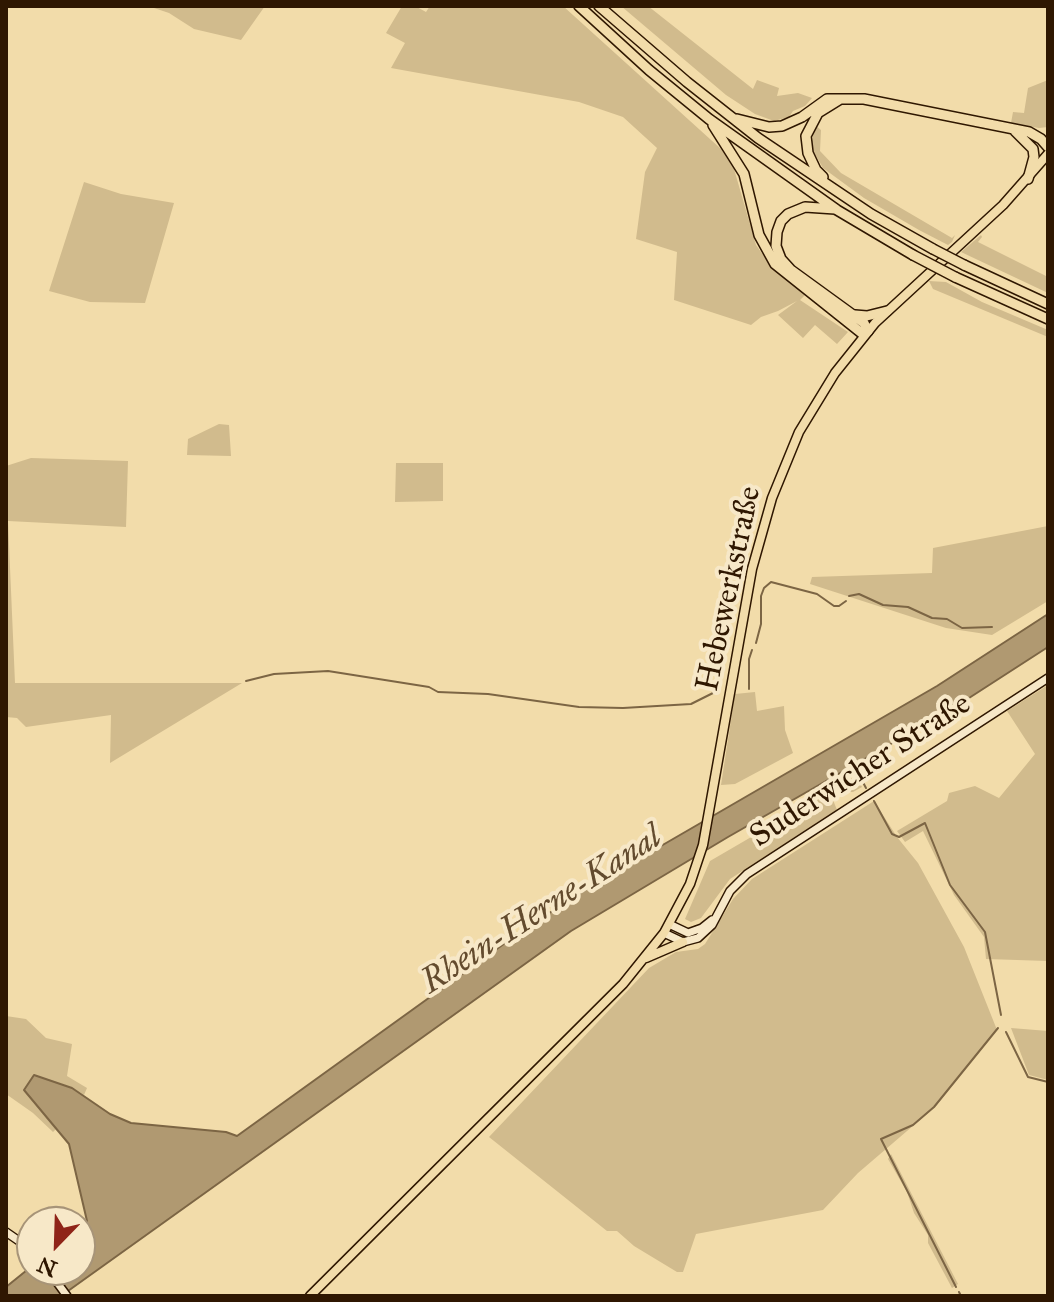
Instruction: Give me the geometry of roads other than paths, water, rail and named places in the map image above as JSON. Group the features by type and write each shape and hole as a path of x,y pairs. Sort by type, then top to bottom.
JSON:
{"highway":[{"path":"579,6 709,119 837,210 955,277 1048,319"},
{"path":"599,6 732,118 843,196 933,249 1048,304"},
{"path":"732,118 769,127 782,126 802,117 827,99 864,99 1020,132 1048,131"},
{"path":"839,99 813,118 806,136 806,146 816,170 843,196"},
{"path":"709,119 744,174 759,235 775,264 866,333"},
{"path":"1020,132 1048,151"},
{"path":"1020,132 1030,143 1034,154 1028,179"},
{"path":"837,210 805,207 788,214 781,221 776,246 781,259 791,270 864,323 866,333"},
{"path":"854,315 867,316 887,311"}],"main road":[{"name":"Hebewerkstraße","path":"310,1296 588,1019 646,958 667,929 697,867 712,803 752,569 788,455 818,398 866,333 1028,179 1048,151"},
{"name":"Suderwicher Straße","path":"683,942 705,933 730,891 747,874 1048,678"},
{"path":"667,929 688,933 702,928 714,918"},
{"path":"646,958 683,942 667,929"}],"waterway":[{"path":"756,643 761,624 761,596 771,582 817,594 834,606 846,601"},
{"path":"849,596 859,594 883,605 908,607 932,618 947,619 962,628 992,627"},
{"path":"749,689 752,650"},
{"path":"246,681 274,674 328,671 429,687 438,692 488,694 579,707 623,708 691,704 719,690"},
{"path":"858,773 866,788"},
{"path":"874,801 892,834 899,837 925,823 950,885 985,932 1001,1015"},
{"path":"956,1287 881,1139 913,1125 934,1107 998,1028"},
{"path":"1006,1032 1028,1077 1048,1082"},
{"path":"959,1292 961,1296"}],"water label":[{"name":"Rhein-Herne-Kanal","path":"542,911"}]}
